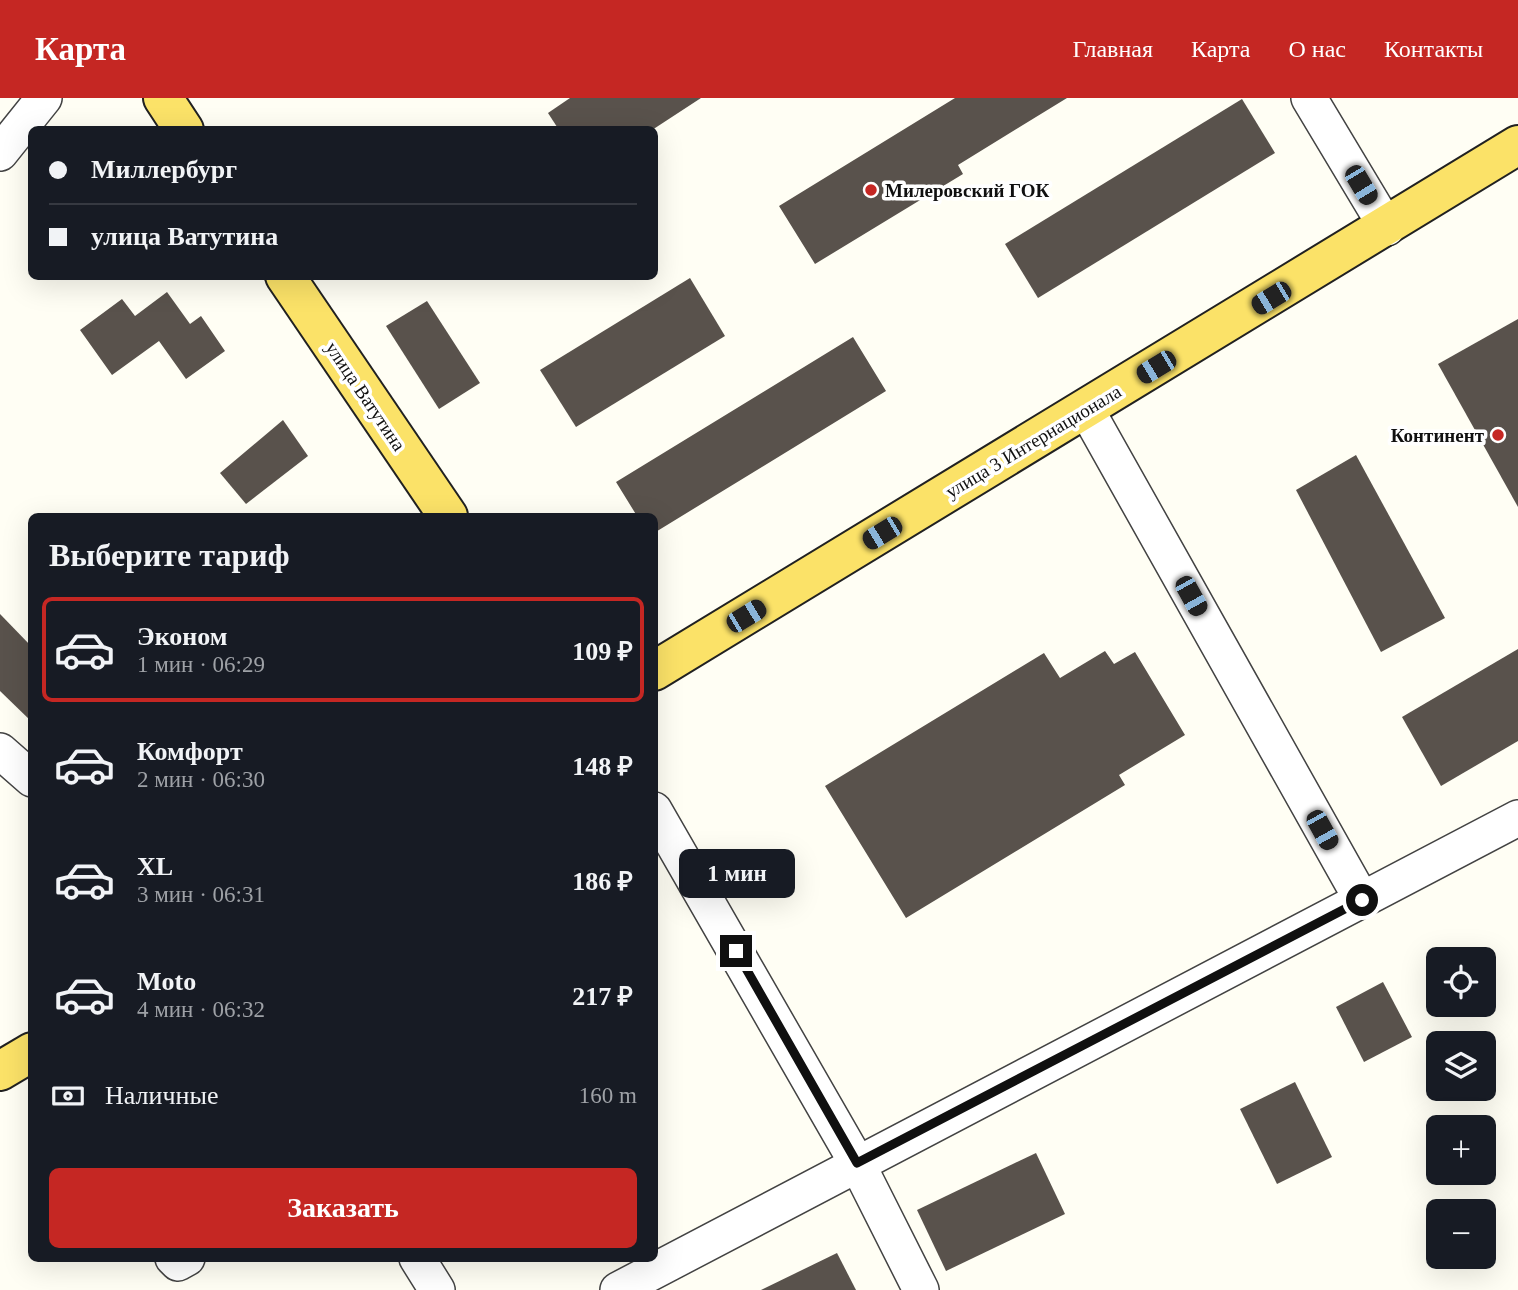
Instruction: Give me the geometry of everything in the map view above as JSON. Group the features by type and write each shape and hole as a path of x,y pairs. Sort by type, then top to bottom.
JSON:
{"main road":[{"path":"163,98 181,126"},
{"name":"улица 3 Интернационала","path":"658,669 1387,228 1518,145"},
{"name":"улица Ватутина","path":"288,280 446,513"},
{"path":"0,1071 28,1054"}],"street":[{"path":"0,153 44,98"},
{"path":"1309,98 1387,228"},
{"path":"1086,409 1362,900"},
{"path":"0,751 28,776"},
{"path":"658,817 857,1163 921,1290"},
{"path":"618,1290 1518,818"},
{"path":"420,1262 438,1290"}],"building":[{"path":"570,98 701,98 658,126 556,126 548,113"},
{"name":"Милеровский ГОК","path":"955,98 1067,98 958,165 963,174 815,264 779,206"},
{"path":"1242,99 1275,153 1038,298 1005,244"},
{"path":"690,278 725,336 576,427 540,370"},
{"path":"167,292 190,324 201,316 225,351 186,379 159,341 112,375 80,330 122,299 135,316"},
{"path":"427,301 480,383 439,409 386,326"},
{"name":"Континент","path":"1518,319 1518,507 1438,364"},
{"path":"853,337 886,391 658,531 658,513 635,513 616,482"},
{"path":"283,420 308,456 246,504 220,473"},
{"path":"1356,455 1445,618 1381,652 1296,490"},
{"path":"0,614 28,643 28,718 0,691"},
{"path":"1518,649 1518,741 1441,786 1402,717"},
{"path":"1105,651 1114,664 1135,652 1185,735 1119,775 1125,785 906,918 825,786 1044,653 1060,678"},
{"path":"1383,982 1412,1037 1364,1062 1336,1007"},
{"path":"1295,1082 1332,1157 1277,1184 1240,1109"},
{"path":"1036,1153 1065,1214 946,1271 917,1210"},
{"path":"837,1253 856,1290 761,1290"}],"place":[{"name":"Милеровский ГОК","path":"871,190"},
{"name":"Континент","path":"1498,435"}],"route":[{"path":"736,951 857,1163 1362,900"}]}
